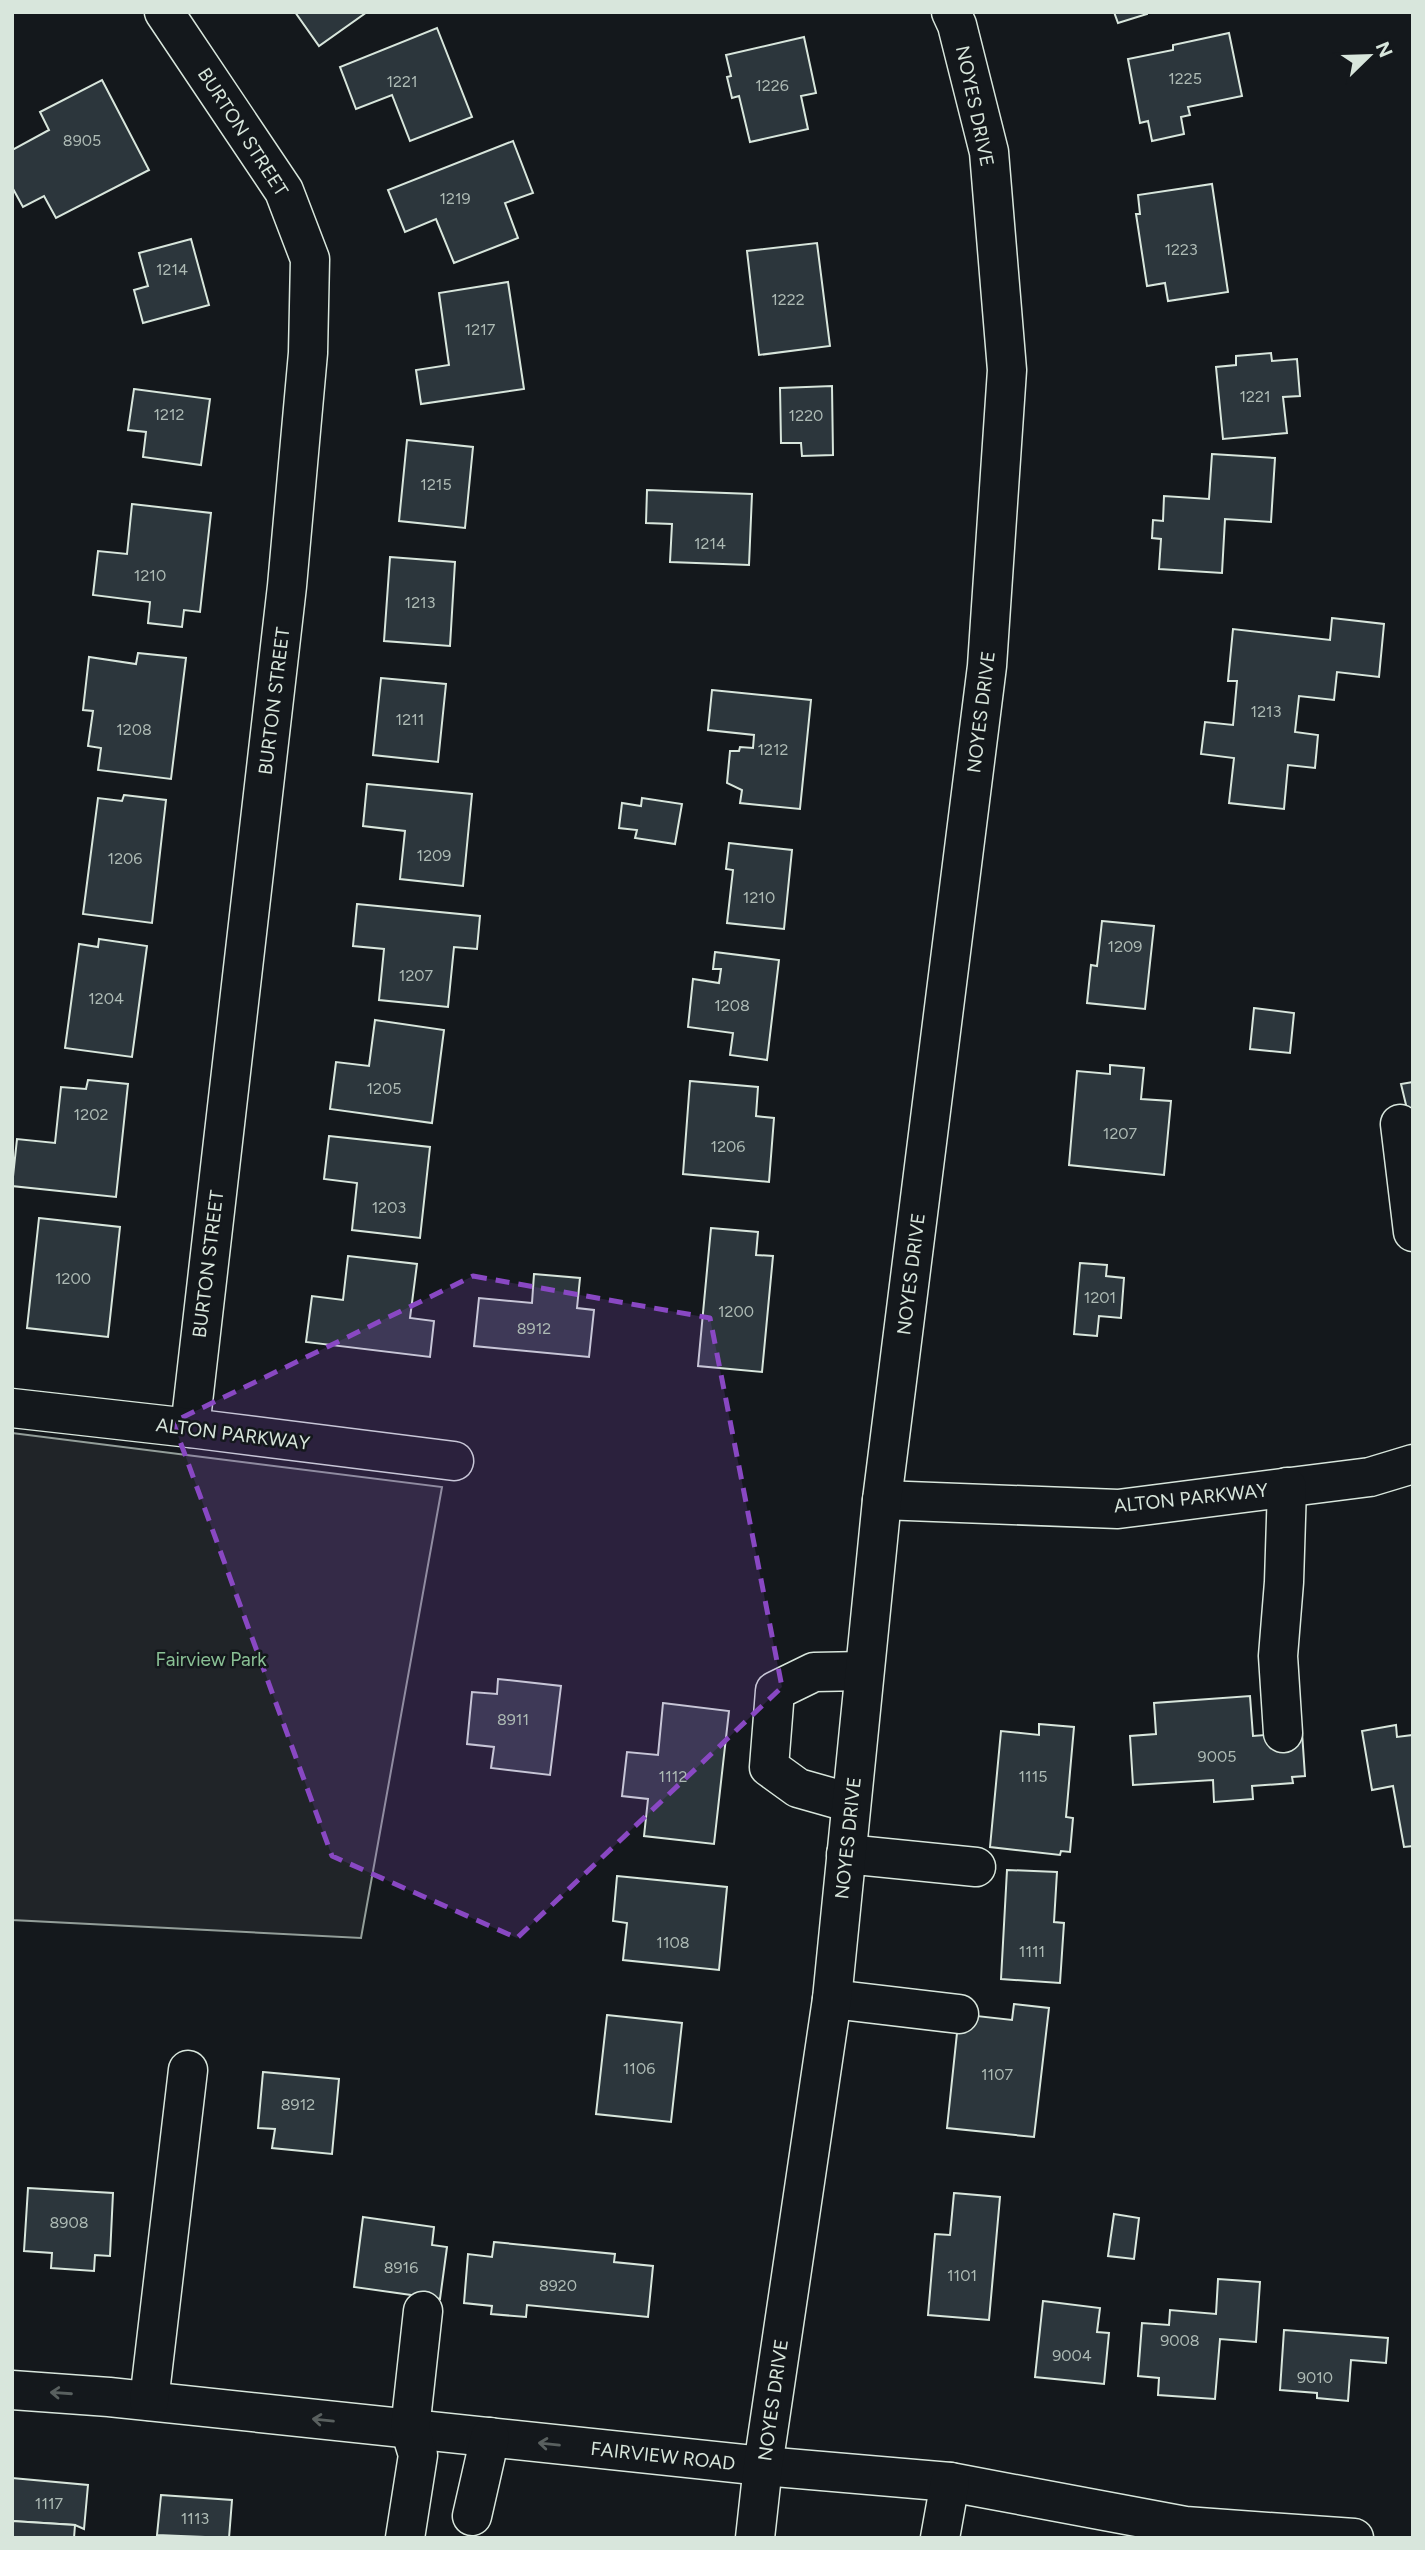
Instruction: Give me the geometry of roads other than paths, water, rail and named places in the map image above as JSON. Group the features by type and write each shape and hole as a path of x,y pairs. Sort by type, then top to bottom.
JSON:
{"street":[{"name":"BURTON STREET","path":"164,12 284,191 310,259 308,354 287,586 190,1428"},
{"name":"NOYES DRIVE","path":"755,2538 763,2466 832,1999 882,1500 987,666 1007,370 989,152 957,25 951,12"},
{"path":"1401,1124 1413,1232"},
{"name":"ALTON PARKWAY","path":"12,1408 454,1461"},
{"name":"ALTON PARKWAY","path":"882,1500 1118,1509 1370,1477 1413,1464"},
{"path":"1283,1733 1278,1656 1287,1487"},
{"path":"851,1803 798,1788 769,1767 775,1691 814,1672 864,1671"},
{"path":"846,1854 976,1867"},
{"path":"832,1999 959,2014"},
{"path":"149,2401 188,2070"},
{"path":"405,2538 418,2455 410,2429 423,2312"},
{"name":"FAIRVIEW ROAD","path":"12,2390 149,2401 763,2466 950,2483 1185,2526 1354,2538"},
{"path":"472,2516 490,2437"},
{"path":"940,2538 950,2483"}],"park label":[{"name":"Fairview Park","path":"211,1659"}]}
